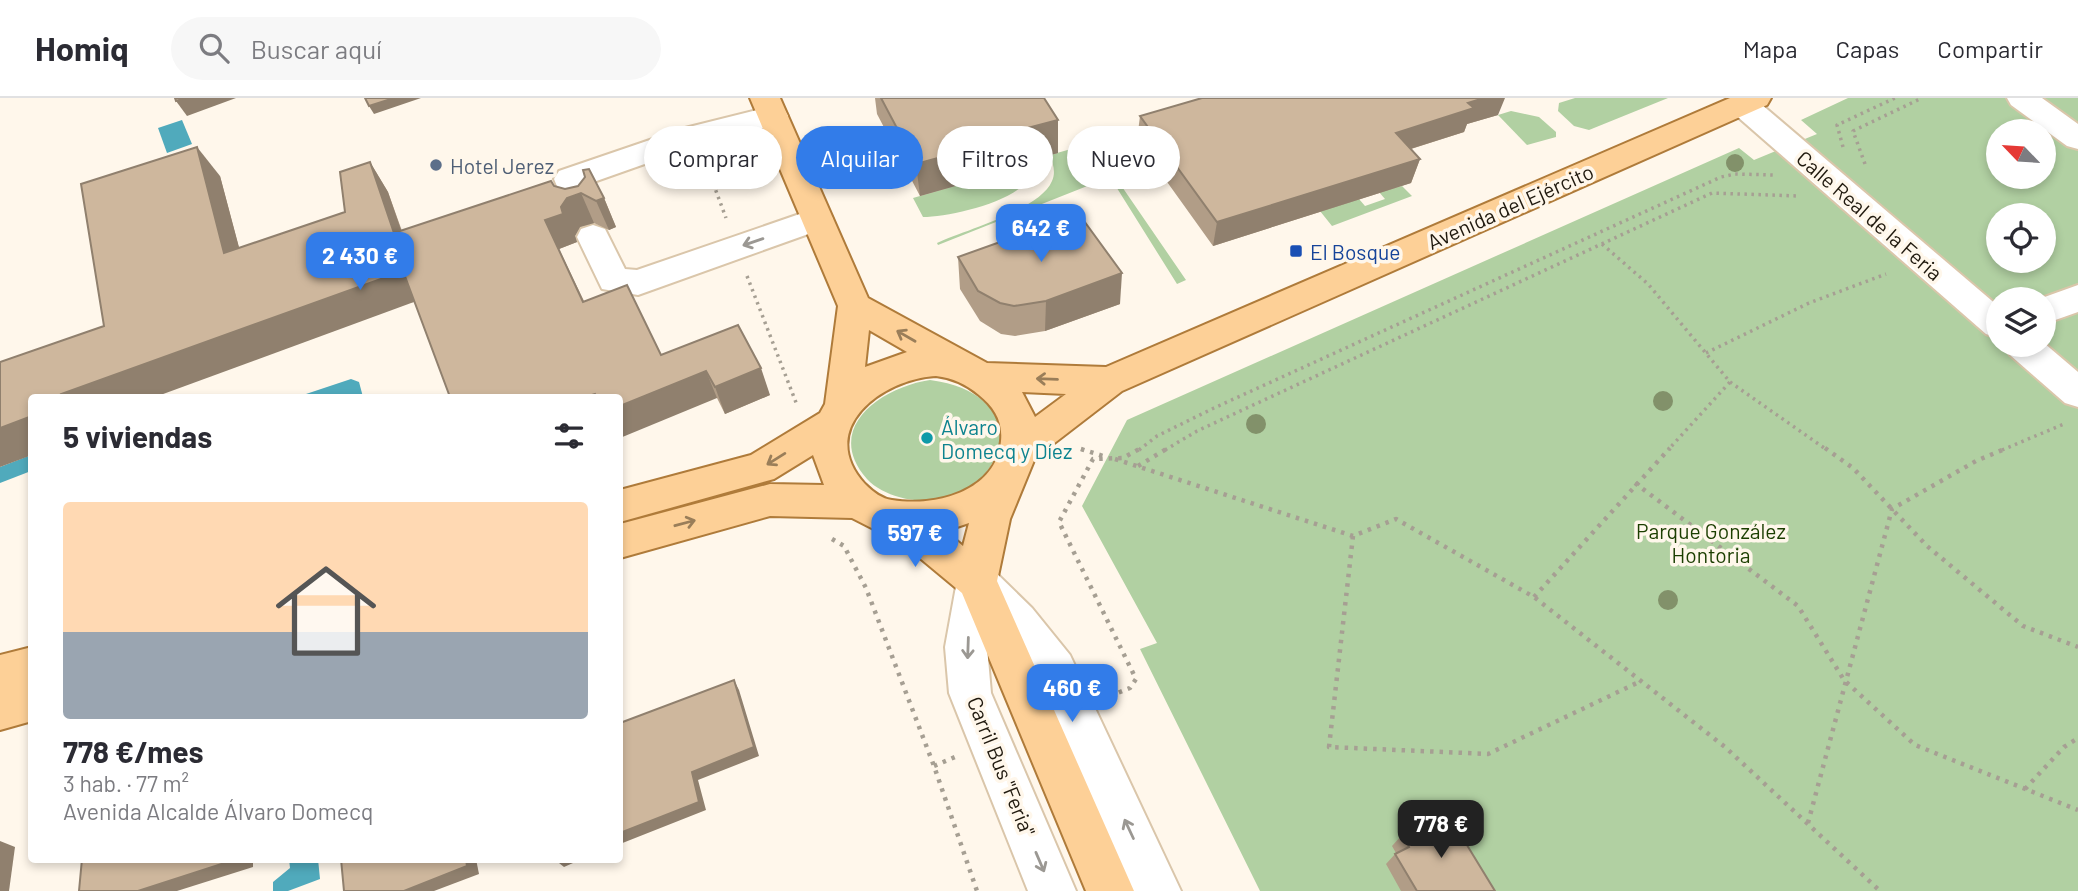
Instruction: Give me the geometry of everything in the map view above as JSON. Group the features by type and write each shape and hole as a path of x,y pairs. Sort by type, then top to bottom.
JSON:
{"main road":[{"name":"Avenida del Ejército","path":"1014,462 1109,381 1749,101"},
{"path":"769,107 855,306 838,413 829,443 832,464 844,487 870,508 917,531 977,581 1110,891"},
{"path":"855,306 971,371 1009,401 1019,424 1014,462 991,517 977,581"},
{"path":"623,505 761,468 838,413 878,375 907,366 971,371"},
{"name":"Avenida del Ejército","path":"971,371 1109,381"},
{"path":"623,540 770,500 870,508 928,519 960,512 988,496 1014,462"},
{"path":"0,675 28,667"},
{"path":"0,710 28,702"}],"street":[{"path":"2022,98 2078,139"},
{"name":"Calle Real de la Feria","path":"1749,101 1825,175 1986,315"},
{"path":"719,126 769,107"},
{"path":"579,205 570,179 644,153"},
{"path":"593,237 614,280 638,283 817,219"},
{"path":"2056,306 2078,298"},
{"path":"2032,357 2072,408"},
{"path":"977,581 1017,621 1055,669 1157,891"},
{"name":"Carril Bus \"Feria\"","path":"977,581 967,648 970,693 1052,891"}],"path":[{"path":"1137,466 1197,431 1712,193 1804,197 1845,153 1837,125 1895,98"},
{"path":"1100,700 1130,688 1136,679 1059,522 1093,459 1123,458 1133,454 1157,436 1214,408 1721,177 1735,174 1867,173 1853,131 1922,98"},
{"path":"715,189 798,410"},
{"path":"1602,244 1648,284 1730,382 1853,468 1927,546 2023,626 2078,647"},
{"path":"1706,353 1809,303 1923,260"},
{"path":"1534,597 1635,483 1730,382"},
{"path":"1808,823 1844,680 1892,509 2072,408"},
{"path":"1081,449 1353,536 1396,519 1534,597 1725,747 1880,891"},
{"path":"1635,483 1798,606 1844,680 1915,745 2078,810"},
{"path":"824,534 844,546 866,588 934,766 977,891"},
{"path":"1353,536 1329,747 1488,754 1642,681"},
{"path":"2025,789 2064,747 2078,738"}],"green space":[{"path":"1575,98 1668,98 1589,130 1574,126 1558,111 1559,103"},
{"name":"Parque González Hontoria","path":"1848,98 2078,98 2078,891 1260,891 1140,649 1157,643 1082,506 1127,420 1739,148 1754,160 1817,134 1801,120"},
{"path":"1511,111 1539,117 1556,132 1556,137 1527,145 1498,115"},
{"path":"1067,150 1067,189 1080,189 938,245 937,243 1018,210 1046,189 1053,189 1053,154"},
{"path":"1402,186 1412,196 1332,226 1320,211 1359,199 1365,206 1385,199 1379,192"},
{"path":"944,189 1018,189 983,206 935,216 923,217 913,198"},
{"path":"1118,189 1124,189 1186,280 1177,284"},
{"path":"930,380 968,391 991,409 1000,432 996,455 983,476 961,492 932,500 899,497 870,482 855,460 851,443 855,427 864,413 877,401 894,391"}],"water":[{"path":"182,120 192,144 167,153 158,128"},
{"path":"351,379 359,382 362,394 306,394"},
{"path":"28,456 28,472 0,483 0,467"},
{"path":"289,863 318,863 320,879 288,891 273,891 273,882 290,868"}],"building":[{"path":"365,98 394,98 369,106"},
{"path":"881,98 1044,98 1058,120 1035,126 937,126 937,158 923,162 923,126 896,126"},
{"path":"1202,98 1484,98 1468,103 1474,108 1396,133 1420,159 1217,222 1180,171 1180,126 1147,126 1140,116"},
{"path":"197,147 224,253 345,212 340,172 370,162 394,233 551,181 554,186 565,189 578,186 585,177 583,170 589,169 604,198 596,201 581,193 567,198 561,207 563,214 545,220 583,302 627,285 661,355 738,325 761,368 715,387 706,371 623,405 623,394 449,394 403,271 61,394 28,394 28,418 0,428 0,362 104,326 81,184"},
{"path":"1079,214 1122,273 1046,301 1014,306 1000,303 978,291 958,257"},
{"path":"734,680 754,747 692,772 699,802 623,832 623,722"},
{"path":"1448,814 1495,891 1417,891 1395,854 1409,847 1402,835"},
{"path":"82,863 225,863 138,891 79,891"},
{"path":"341,863 467,863 467,866 404,891 344,891"}],"place":[{"name":"Hotel Jerez","path":"436,165"},
{"name":"El Bosque","path":"1296,251"},
{"name":"Álvaro Domecq y Díez","path":"927,438"}]}
